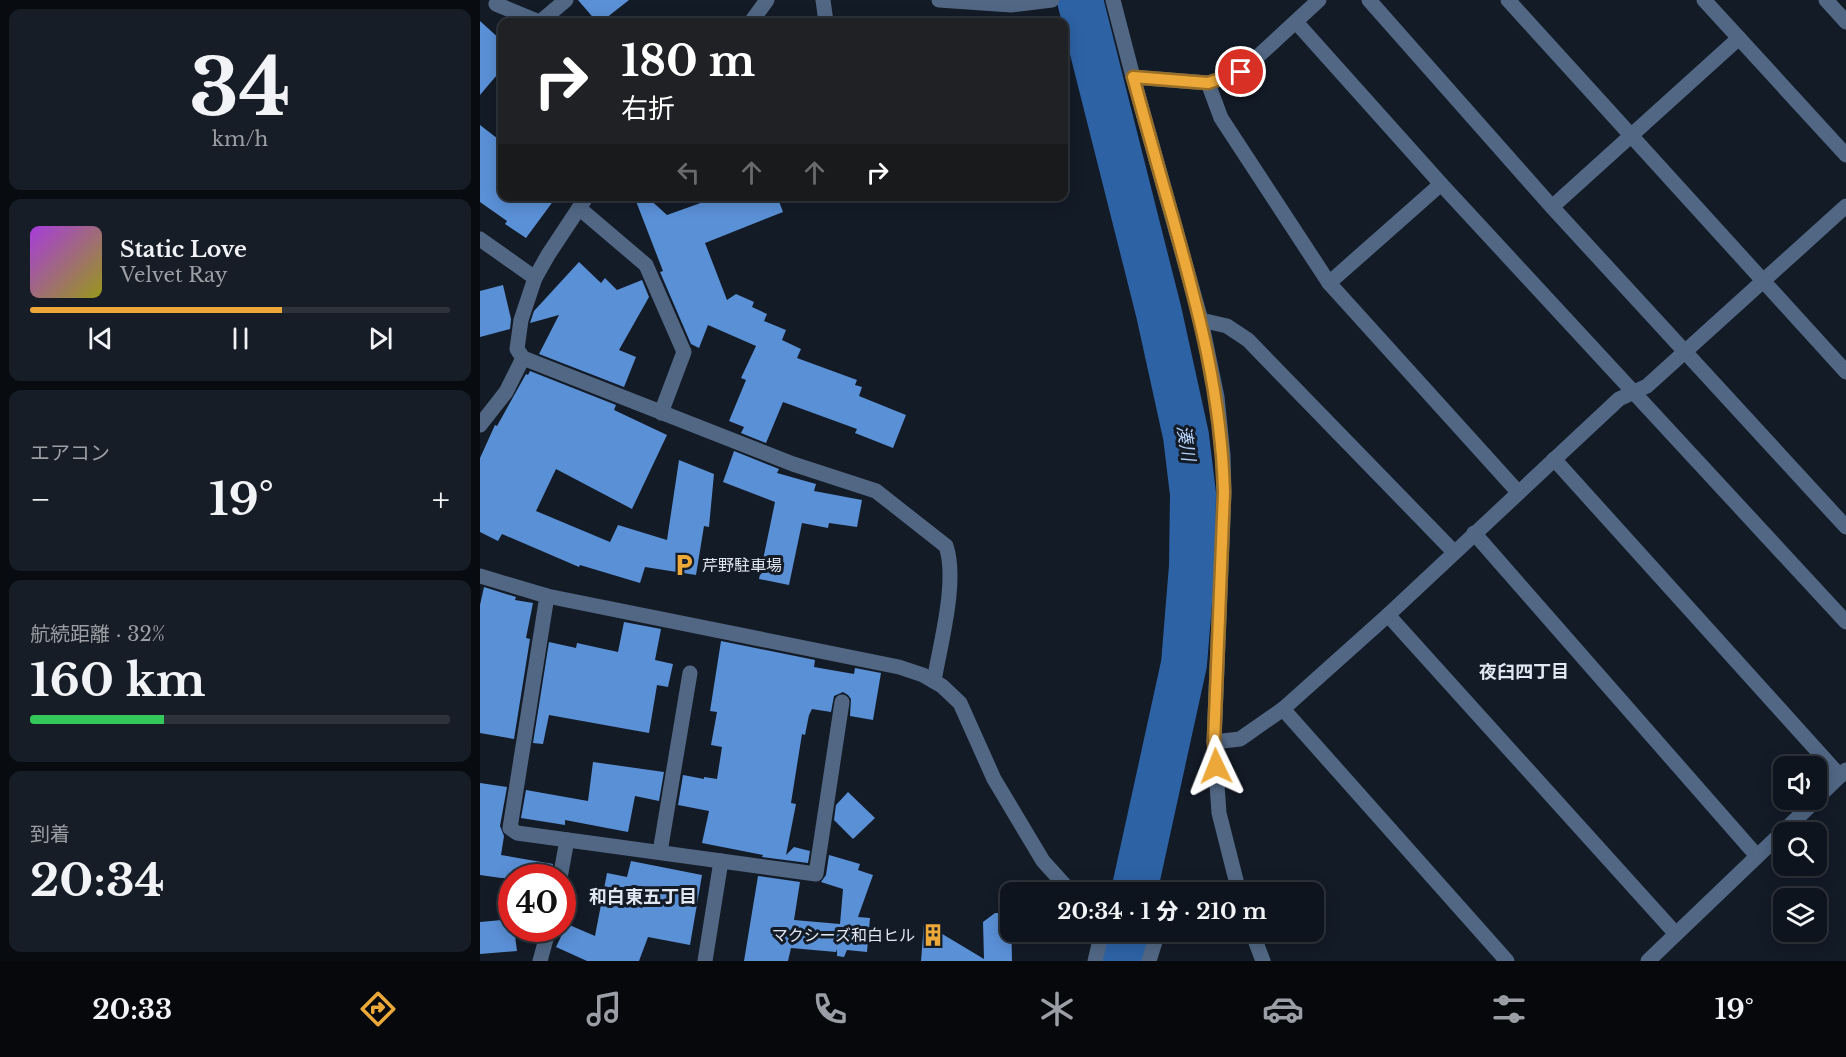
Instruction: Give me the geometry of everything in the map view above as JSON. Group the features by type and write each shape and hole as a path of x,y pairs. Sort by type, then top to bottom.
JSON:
{"street":[{"path":"544,18 566,0"},
{"path":"753,18 767,0"},
{"path":"822,0 825,18"},
{"path":"939,0 1011,5 1052,0"},
{"path":"1113,0 1201,320 1217,397 1223,455 1222,546 1214,742 1219,813 1236,882"},
{"path":"1369,0 1552,207 1846,527"},
{"path":"1508,0 1846,372"},
{"path":"1704,0 1846,154"},
{"path":"1826,0 1846,22"},
{"path":"1133,77 1208,83 1241,72 1296,22 1315,1"},
{"path":"496,4 529,18"},
{"path":"1296,22 1441,184 1845,620"},
{"path":"1552,207 1739,38"},
{"path":"1208,83 1221,118 1329,283 1518,492"},
{"path":"1329,283 1441,184"},
{"path":"661,413 684,352 646,265 583,202 535,278 521,320 517,349 523,358 661,413 792,464 876,491 946,546 949,556 949,592 934,681"},
{"path":"1214,742 1240,739 1283,709 1388,615 1619,399 1647,386 1846,206"},
{"path":"480,239 535,278"},
{"path":"1201,320 1227,326 1248,340 1454,552"},
{"path":"480,425 506,392 523,358"},
{"path":"1554,459 1843,773 1827,788"},
{"path":"1474,533 1757,856"},
{"path":"480,576 547,596 899,667 923,675 942,686 960,703 994,779 1043,861 1062,882"},
{"path":"547,596 510,828 518,833 816,874 842,702"},
{"path":"1388,615 1676,934"},
{"path":"660,852 690,673"},
{"path":"1283,709 1507,961"},
{"path":"1648,961 1805,810"},
{"path":"563,864 567,840"},
{"path":"705,961 721,861"},
{"path":"540,961 545,942"},
{"path":"1095,961 1100,942"},
{"path":"1149,961 1152,942"},
{"path":"1256,942 1263,961"}],"building":[{"path":"578,0 629,0 606,18 594,18"},
{"path":"480,21 498,37 498,74 480,95"},
{"path":"480,125 498,139 498,201 553,201 526,238 505,224 507,221 480,202"},
{"path":"636,201 652,201 667,215 706,201 779,201 783,212 705,243 727,300 736,294 754,302 752,307 767,314 764,321 786,330 782,340 801,349 797,358 857,380 855,385 862,387 859,396 906,415 893,448 855,433 857,429 783,402 766,443 741,433 744,427 729,421 746,380 741,378 756,346 708,325 699,348 691,344 660,272 663,271"},
{"path":"579,262 601,283 605,278 617,290 642,280 649,297 619,350 636,357 624,387 539,354 559,315 530,323 534,311"},
{"path":"503,285 511,319 510,329 480,337 480,291"},
{"path":"530,371 616,405 614,410 667,435 632,509 556,469 536,511 610,542 618,525 667,540 679,460 714,474 709,527 704,526 696,575 645,567 640,583 580,565 579,567 502,534 498,541 480,532 480,458 495,425 497,426 526,374 528,375"},
{"path":"734,451 779,469 777,473 816,484 814,491 862,500 857,527 829,523 828,528 802,523 789,585 759,579 775,502 723,482"},
{"path":"484,587 516,597 515,600 533,603 526,638 530,639 514,739 480,733 480,605"},
{"path":"624,622 661,629 655,660 673,664 668,687 657,685 649,733 549,715 543,744 533,743 549,642 576,648 577,643 618,652"},
{"path":"721,641 815,660 814,667 854,674 855,668 881,673 873,720 850,716 851,699 843,692 834,696 831,712 812,709 809,715 805,735 802,734 791,803 796,804 786,855 794,847 810,851 808,863 762,857 763,855 702,843 709,811 678,805 683,775 717,779 722,747 711,745 717,712 710,711"},
{"path":"593,762 664,772 659,801 635,796 628,832 565,820 565,825 521,818 526,790 588,801"},
{"path":"480,783 507,787 500,826 504,836 501,855 553,864 498,864 498,878 480,875"},
{"path":"848,792 875,818 853,839 834,820 836,805"},
{"path":"829,855 860,864 858,870 873,875 858,917 870,918 867,952 847,950 844,957 837,956 837,949 836,952 791,948 788,961 744,961 758,876 800,882 794,920 840,924 843,889 821,882 826,875"},
{"path":"631,861 702,875 690,945 648,937 639,961 587,961 556,947 558,942 576,942 576,928 595,936 607,873 627,877"},
{"path":"995,913 1000,913 1000,942 1012,942 1012,961 921,961 924,923 984,959 983,922"},
{"path":"498,920 498,942 516,942 517,951 480,954 480,922"}],"waterway":[{"name":"湊川","path":"1080,0 1159,313 1186,436 1193,494 1192,566 1184,664 1136,882"},
{"name":"湊川","path":"1119,961 1124,942"}],"place":[{"name":"芹野駐車場","path":"684,565"},
{"name":"マクシーズ和白ヒル","path":"933,935"}],"district":[{"name":"夜臼四丁目","path":"1524,672"},
{"name":"和白東五丁目","path":"643,897"}],"route":[{"path":"1216,766 1214,742 1224,492 1217,397 1201,320 1133,77 1208,83 1241,72"}]}
